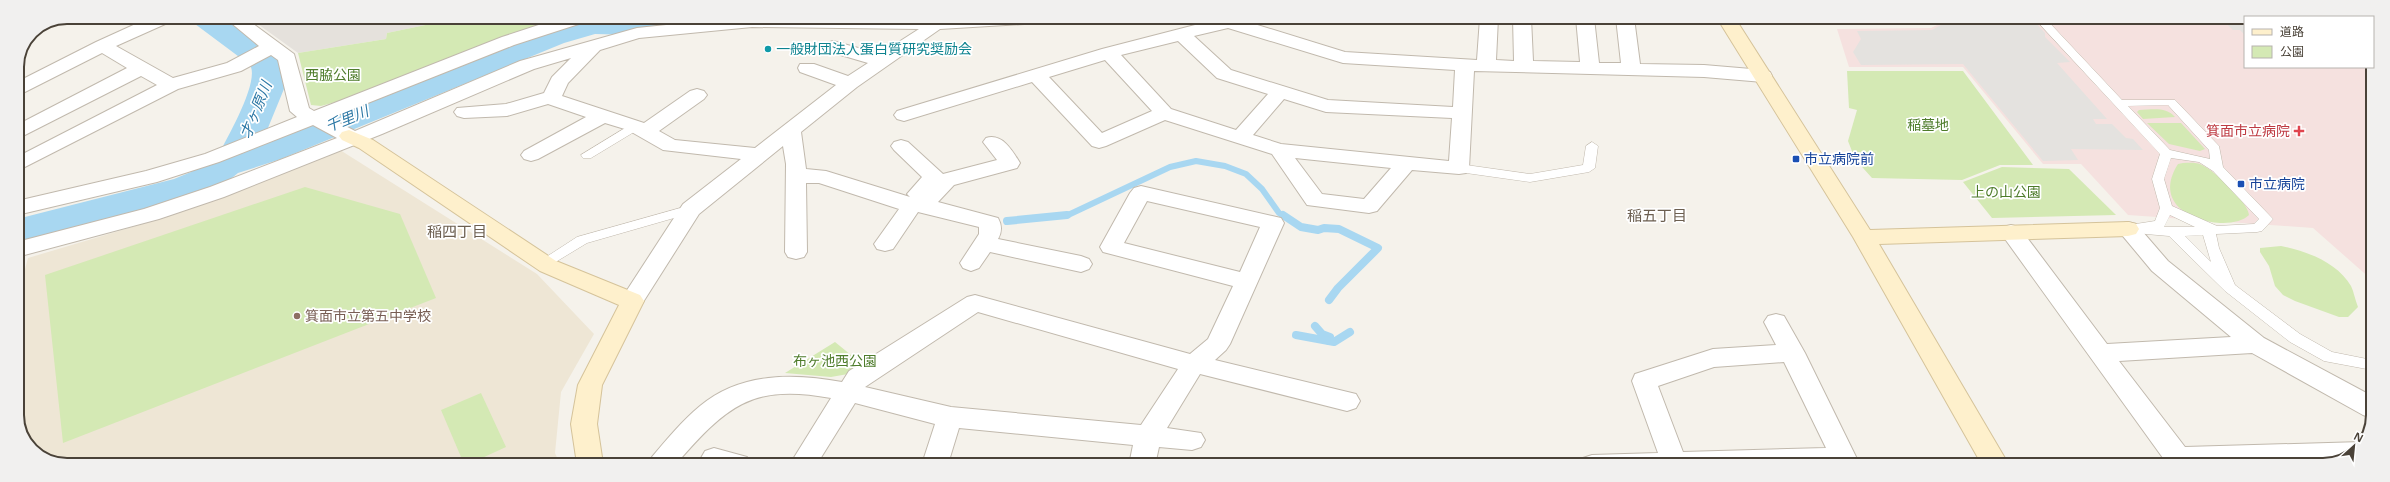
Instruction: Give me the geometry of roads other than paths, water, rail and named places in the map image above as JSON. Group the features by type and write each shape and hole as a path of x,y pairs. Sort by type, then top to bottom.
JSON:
{"street":[{"path":"24,86 102,46 151,24"},
{"path":"239,24 262,52 287,58 299,108 314,120 352,137 544,263 632,301"},
{"path":"24,206 150,177 226,153 250,144 258,139 314,120 508,41 564,24"},
{"path":"586,24 594,43"},
{"path":"24,248 151,214 217,192 527,65 594,43 637,33 727,24"},
{"path":"589,458 584,424 590,385 632,301 691,209 792,130 850,82 883,61 934,24"},
{"path":"904,115 1109,53 1183,36 1222,24"},
{"path":"1266,24 1343,57 1486,66 1704,71 1763,76"},
{"path":"1486,66 1489,24"},
{"path":"1522,24 1524,67"},
{"path":"1586,24 1590,69"},
{"path":"1626,24 1631,70"},
{"path":"1730,24 1864,237 1992,458"},
{"path":"1183,36 1224,74 1326,106 1462,113"},
{"path":"552,98 559,81 594,43"},
{"path":"102,46 171,85"},
{"path":"833,47 883,61"},
{"path":"24,161 102,119 171,85 234,67 262,52"},
{"path":"1109,53 1164,113 1241,136 1279,150 1459,168 1465,65"},
{"path":"24,129 142,68"},
{"path":"807,68 850,82"},
{"path":"1036,75 1099,142 1164,113"},
{"path":"1241,136 1280,92"},
{"path":"641,129 697,95"},
{"path":"464,112 507,110 552,98 562,104 641,129 670,146 760,155"},
{"path":"531,155 603,116"},
{"path":"792,130 795,145 796,252"},
{"path":"914,205 947,180 1010,164 993,142"},
{"path":"885,244 934,177 901,146"},
{"path":"1279,150 1315,200 1369,206 1407,163"},
{"path":"796,176 820,176 914,205 990,223 990,234 971,263"},
{"path":"1143,458 1148,436 1194,364 1218,344 1273,223 1141,193 1111,247 1246,281"},
{"path":"1864,237 2128,229 2160,266 2256,344 2366,405"},
{"path":"2010,232 2178,458"},
{"path":"984,243 1081,264"},
{"path":"807,458 850,392 858,377 975,303 1194,364 1347,401"},
{"path":"1776,322 1844,458"},
{"path":"2099,353 2256,344"},
{"path":"1673,458 1644,381 1713,358 1792,353"},
{"path":"667,458 707,415 723,402 742,392 771,384 806,384 850,392 950,417 1192,440"},
{"path":"937,458 950,417"},
{"path":"2245,458 2346,452"}],"lane":[{"path":"2045,24 2166,153 2202,159 2217,168 2267,219 2257,228 2173,232 2128,229"},
{"path":"2119,103 2171,102 2215,149 2217,168"},
{"path":"587,155 641,129"},
{"path":"1459,168 1530,178 1589,168 1592,146"},
{"path":"2128,229 2160,224 2166,208 2158,179 2166,153"},
{"path":"2166,208 2194,222 2222,230"},
{"path":"544,263 582,240 691,209"},
{"path":"2209,231 2212,248 2230,288"},
{"path":"2173,232 2230,288 2295,338 2329,357 2366,364"}],"waterway":[{"name":"才ヶ原川","path":"216,24 262,58 270,70 269,84 235,161"},
{"name":"千里川","path":"24,230 186,188 204,181 225,165 268,151 552,36 594,24"},
{"name":"千里川","path":"594,24 641,24"},
{"path":"1060,216 1066,216 1170,167 1196,161 1225,166 1246,174 1262,189 1279,213 1284,216"},
{"path":"1007,221 1067,215"},
{"path":"1283,215 1301,227 1318,230 1324,228 1339,229 1378,248 1338,288 1329,300"},
{"path":"1315,326 1322,334 1330,337 1329,341"},
{"path":"1296,335 1334,342 1350,332"}],"place":[{"name":"一般財団法人蛋白質研究奨励会","path":"768,49"},
{"name":"箕面市立病院","path":"2299,131"},
{"name":"市立病院前","path":"1796,159"},
{"name":"市立病院","path":"2241,184"},
{"name":"箕面市立第五中学校","path":"297,316"}],"district":[{"name":"稲五丁目","path":"1657,216"},
{"name":"稲四丁目","path":"457,232"}],"park label":[{"name":"西脇公園","path":"333,75"},
{"name":"稲墓地","path":"1928,125"},
{"name":"上の山公園","path":"2006,192"},
{"name":"布ヶ池西公園","path":"835,361"}]}
